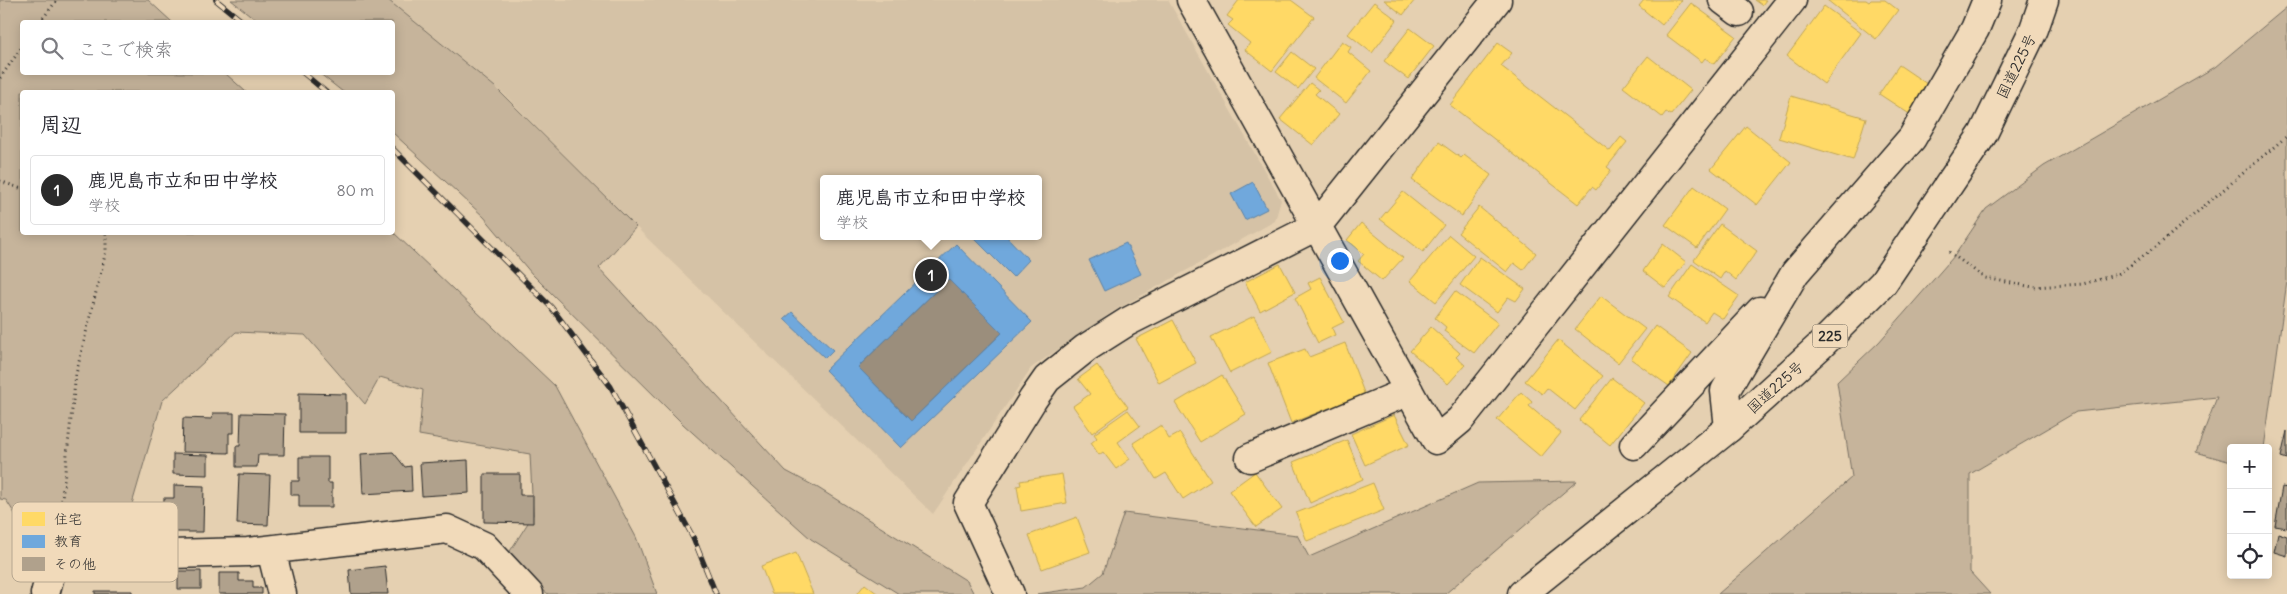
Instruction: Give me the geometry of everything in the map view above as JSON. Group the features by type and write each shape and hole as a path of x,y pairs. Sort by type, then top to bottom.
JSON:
{"main road":[{"path":"1010,594 968,504 1047,379 1086,348 1127,322 1317,226 1497,0"},
{"path":"1196,3 1436,440 1460,420 1792,0"},
{"path":"1634,445 1795,273 1912,138 1975,29 1987,0"},
{"name":"国道225号","path":"1522,594 1730,428 1820,346 1883,283 1983,134 2034,29 2044,0"},
{"path":"1730,428 1726,391 1795,273"},
{"path":"1250,458 1409,391"},
{"path":"178,553 271,550 447,529 484,546 529,594"},
{"path":"271,550 282,594"},
{"path":"45,594 49,582"}],"path":[{"path":"42,20 57,0"},
{"path":"0,78 20,50"},
{"path":"1949,252 1985,278 2033,287 2083,284 2118,274 2157,246 2287,136"},
{"path":"0,181 20,188"},
{"path":"62,502 76,374 106,251 106,235"}],"shaded area":[{"path":"0,0 148,0 170,20 20,20 20,75 227,75 244,90 20,90 20,235 395,234 555,386 636,537 657,594 548,594 505,559 533,515 530,454 419,435 423,390 380,377 365,404 305,335 236,332 162,401 133,502 12,502 12,509 6,500 0,499"},
{"path":"231,0 388,0 495,87 636,227 599,268 786,471 818,488 967,581 974,594 899,594 811,539 683,424 532,274 484,217 395,135 395,90 340,90 322,75 395,75 395,20 256,20"},
{"path":"388,0 1168,0 1281,200 1275,221 1112,312 1031,368 933,514 648,239 504,94"},
{"path":"2287,7 2287,281 2265,444 2227,444 2227,461 2196,452 2217,397 2076,412 1970,474 1970,572 1990,594 1718,594 1852,477 1837,382 1879,342 1955,255 1986,209 2044,166 2215,67"},
{"path":"948,279 1002,333 911,421 858,367"},
{"path":"1577,481 1445,594 1037,594 1086,587 1103,573 1124,513 1297,535 1309,557 1478,483"}],"building: 住宅":[{"path":"1239,0 1291,0 1314,17 1272,71 1245,50 1250,43 1228,25 1233,20 1227,16"},
{"path":"1384,0 1415,0 1403,15"},
{"path":"1644,0 1682,0 1662,25 1639,6"},
{"path":"1755,0 1766,0 1762,5"},
{"path":"1827,0 1866,0 1869,2 1871,0 1885,0 1898,10 1876,39"},
{"path":"1374,2 1397,20 1372,53 1348,34"},
{"path":"1691,3 1736,36 1714,64 1705,58 1702,62 1666,35"},
{"path":"1824,6 1861,33 1824,84 1787,56"},
{"path":"1410,28 1434,46 1408,79 1384,61"},
{"path":"1342,41 1351,47 1348,52 1371,71 1346,103 1314,78"},
{"path":"1498,43 1512,53 1501,66 1610,151 1621,137 1627,142 1607,167 1611,170 1596,190 1592,187 1578,204 1450,105"},
{"path":"1292,52 1314,69 1298,89 1276,72"},
{"path":"1648,56 1691,90 1671,115 1666,112 1662,117 1623,87"},
{"path":"1899,65 1930,86 1911,115 1879,94"},
{"path":"1310,83 1319,90 1315,94 1339,114 1313,145 1280,119"},
{"path":"1791,96 1866,118 1853,160 1779,138"},
{"path":"1746,126 1791,162 1757,205 1711,169"},
{"path":"1439,142 1461,158 1464,155 1491,175 1462,216 1412,180"},
{"path":"1694,186 1725,209 1697,248 1665,225"},
{"path":"1403,192 1444,225 1423,252 1380,219"},
{"path":"1479,207 1536,253 1523,270 1514,263 1507,272 1458,233"},
{"path":"1361,223 1403,258 1382,281 1358,261 1364,254 1347,240"},
{"path":"1720,224 1757,251 1736,280 1725,271 1720,279 1694,260"},
{"path":"1449,235 1474,256 1436,302 1410,281"},
{"path":"1663,244 1686,262 1665,288 1643,271"},
{"path":"1480,257 1525,289 1516,301 1508,297 1497,312 1460,285"},
{"path":"1280,264 1295,292 1260,311 1245,282"},
{"path":"1692,264 1739,296 1723,319 1712,312 1705,322 1669,297"},
{"path":"1320,277 1344,322 1332,328 1335,335 1318,343 1295,298 1311,289 1308,283"},
{"path":"1455,291 1498,323 1474,353 1444,331 1446,327 1435,318"},
{"path":"1601,296 1645,329 1618,363 1575,329"},
{"path":"1254,316 1272,352 1230,373 1211,337"},
{"path":"1173,320 1196,363 1159,383 1136,339"},
{"path":"1655,326 1692,353 1669,386 1631,359"},
{"path":"1431,327 1460,353 1456,357 1465,365 1448,384 1410,351"},
{"path":"1558,340 1603,376 1575,410 1547,388 1542,394 1525,381"},
{"path":"1345,343 1366,398 1330,412 1329,408 1291,423 1268,363 1305,349 1309,357"},
{"path":"1097,365 1128,407 1092,433 1073,406 1090,394 1078,379"},
{"path":"1222,375 1246,414 1200,442 1175,403"},
{"path":"1612,378 1644,403 1610,445 1579,420"},
{"path":"1521,392 1532,402 1529,406 1561,433 1541,457 1497,420"},
{"path":"1128,410 1140,426 1118,442 1130,459 1116,469 1103,452 1099,455 1091,443 1097,438 1094,434"},
{"path":"1394,415 1409,445 1365,465 1351,434"},
{"path":"1161,425 1169,439 1180,433 1211,481 1183,499 1166,473 1156,479 1133,443"},
{"path":"1347,440 1363,479 1310,503 1293,462"},
{"path":"1255,472 1282,509 1256,527 1229,491"},
{"path":"1062,474 1067,503 1021,511 1017,486 1021,485 1020,481"},
{"path":"1373,483 1384,510 1307,541 1296,513"},
{"path":"1077,517 1090,552 1042,569 1029,535"},
{"path":"796,553 813,594 772,594 761,566"},
{"path":"865,584 878,594 857,594"}],"building: 教育":[{"path":"1253,182 1267,209 1245,220 1231,194"},
{"path":"976,240 1010,240 1029,260 1013,277"},
{"path":"1126,243 1141,274 1104,291 1089,260"},
{"path":"956,244 1032,322 901,448 825,370","holes":["948,279 1002,333 911,421 858,367"]},
{"path":"792,312 833,350 825,358 784,319"}],"building: その他":[{"path":"299,393 346,394 346,433 299,433"},
{"path":"213,413 234,413 234,433 229,433 229,453 182,452 183,418 212,419"},
{"path":"241,413 285,414 284,455 258,455 257,467 236,467 236,446 240,446"},
{"path":"2287,431 2287,459 2281,457"},
{"path":"393,452 405,467 411,466 412,491 363,494 361,454"},
{"path":"173,454 208,455 208,475 173,474"},
{"path":"299,457 328,457 328,483 332,483 332,507 299,507 299,495 291,495 291,481 299,481"},
{"path":"468,460 469,493 422,496 420,463"},
{"path":"239,474 270,475 268,525 237,524"},
{"path":"484,474 520,474 520,495 533,495 533,523 484,522"},
{"path":"174,485 204,486 203,532 178,532 178,502 164,502 164,498 174,498"},
{"path":"2282,487 2287,488 2287,528 2275,526"},
{"path":"2278,533 2287,536 2287,556 2274,552"},
{"path":"385,566 388,594 351,594 349,570"},
{"path":"178,571 201,571 201,589 178,589"},
{"path":"219,573 239,573 239,581 253,581 253,588 262,588 262,594 219,594"},
{"path":"95,591 132,591 132,594 95,594"}],"railway":[{"path":"216,0 241,20"},
{"path":"306,75 324,90"},
{"path":"395,151 551,307 611,387 693,537 716,594"}],"place":[{"name":"鹿児島市立和田中学校","path":"931,275"}]}
